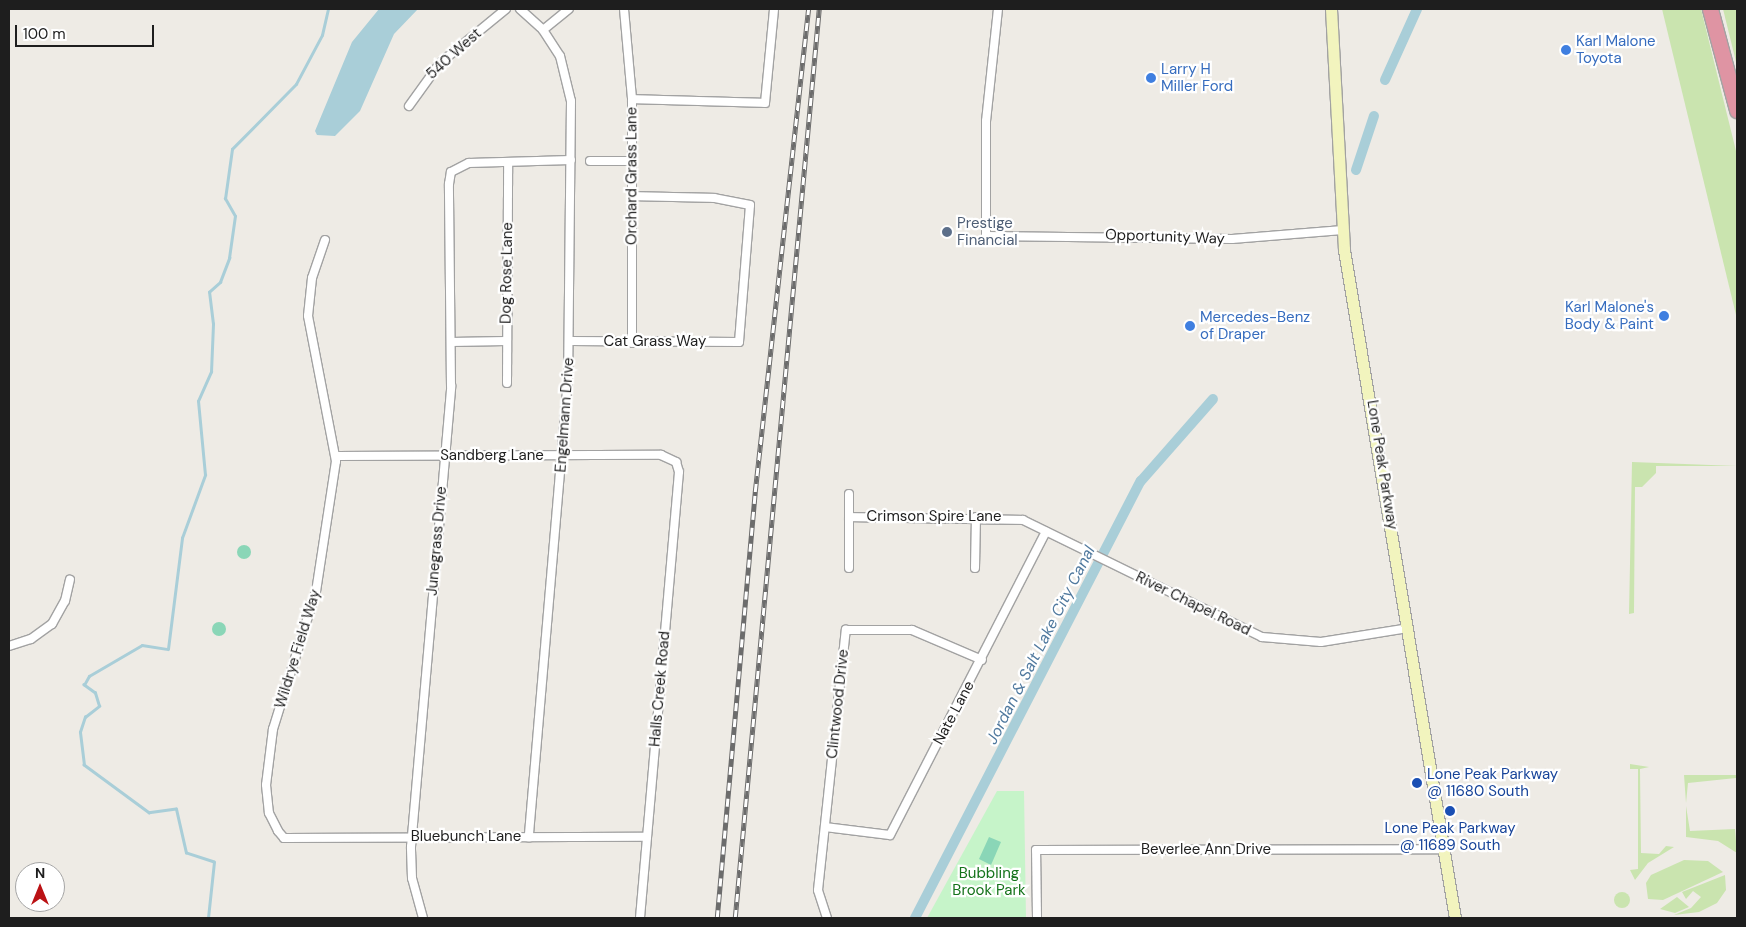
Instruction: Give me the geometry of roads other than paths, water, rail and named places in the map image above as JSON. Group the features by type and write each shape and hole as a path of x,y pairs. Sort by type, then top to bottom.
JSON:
{"highway":[{"path":"1712,13 1737,110"}],"main road":[{"name":"Lone Peak Parkway","path":"1331,9 1342,230 1455,918"}],"street":[{"name":"540 West","path":"410,106 440,63 506,9"},
{"name":"Engelmann Drive","path":"520,9 543,30 567,76 571,160 570,341 562,456 529,837"},
{"path":"543,30 569,9"},
{"name":"Orchard Grass Lane","path":"624,9 632,99 632,343"},
{"path":"632,99 765,103 774,9"},
{"name":"Opportunity Way","path":"998,9 986,121 986,236 1232,239 1342,230"},
{"path":"508,162 571,160"},
{"path":"590,161 632,161"},
{"name":"Junegrass Drive","path":"423,918 412,878 411,837 445,456 451,342 449,184 458,166 508,162"},
{"name":"Dog Rose Lane","path":"507,383 508,162"},
{"name":"Cat Grass Way","path":"570,341 632,343 739,342 750,205 714,198 632,196"},
{"name":"Wildrye Field Way","path":"284,838 269,813 266,785 273,729 316,591 336,456 308,316 312,278 325,240"},
{"path":"451,342 506,341"},
{"name":"Sandberg Lane","path":"336,456 665,456 676,462"},
{"name":"Halls Creek Road","path":"640,918 679,472 676,462"},
{"path":"849,494 849,568"},
{"name":"Crimson Spire Lane","path":"849,517 1007,516 1046,532"},
{"path":"976,517 976,568"},
{"name":"River Chapel Road","path":"1046,532 1262,636 1321,642 1408,628"},
{"name":"Nate Lane","path":"825,828 890,834 982,660 1046,532"},
{"path":"9,646 31,640 52,624 65,602 70,580"},
{"name":"Clintwood Drive","path":"828,918 818,890 846,630 912,630 982,660"},
{"name":"Bluebunch Lane","path":"284,838 647,838"},
{"name":"Beverlee Ann Drive","path":"1037,918 1036,850 1444,850"}],"water":[{"path":"379,9 418,9 394,34 360,111 335,136 317,135 315,131 352,42"}],"waterway":[{"path":"208,918 214,862 186,853 176,809 149,813 84,765 80,732 85,717 99,706 95,693 84,685 89,676 142,645 168,649 182,538 205,475 198,401 211,372 213,324 209,292 220,282 229,258 235,216 225,199 232,149 296,84 322,35 328,9"},
{"name":"Jordan & Salt Lake City Canal","path":"1385,80 1417,9"},
{"name":"Jordan & Salt Lake City Canal","path":"1356,170 1374,116"},
{"name":"Jordan & Salt Lake City Canal","path":"915,918 1141,481 1213,399"}],"railway":[{"path":"717,918 755,492 808,9"},
{"path":"735,918 819,9"}],"place":[{"name":"Karl Malone Toyota","path":"1566,50"},
{"name":"Larry H Miller Ford","path":"1151,78"},
{"name":"Prestige Financial","path":"947,232"},
{"name":"Karl Malone's Body & Paint","path":"1664,316"},
{"name":"Mercedes-Benz of Draper","path":"1190,326"},
{"name":"Lone Peak Parkway @ 11680 South","path":"1417,783"},
{"name":"Lone Peak Parkway @ 11689 South","path":"1450,811"}],"park label":[{"name":"Bubbling Brook Park","path":"989,882"}]}
